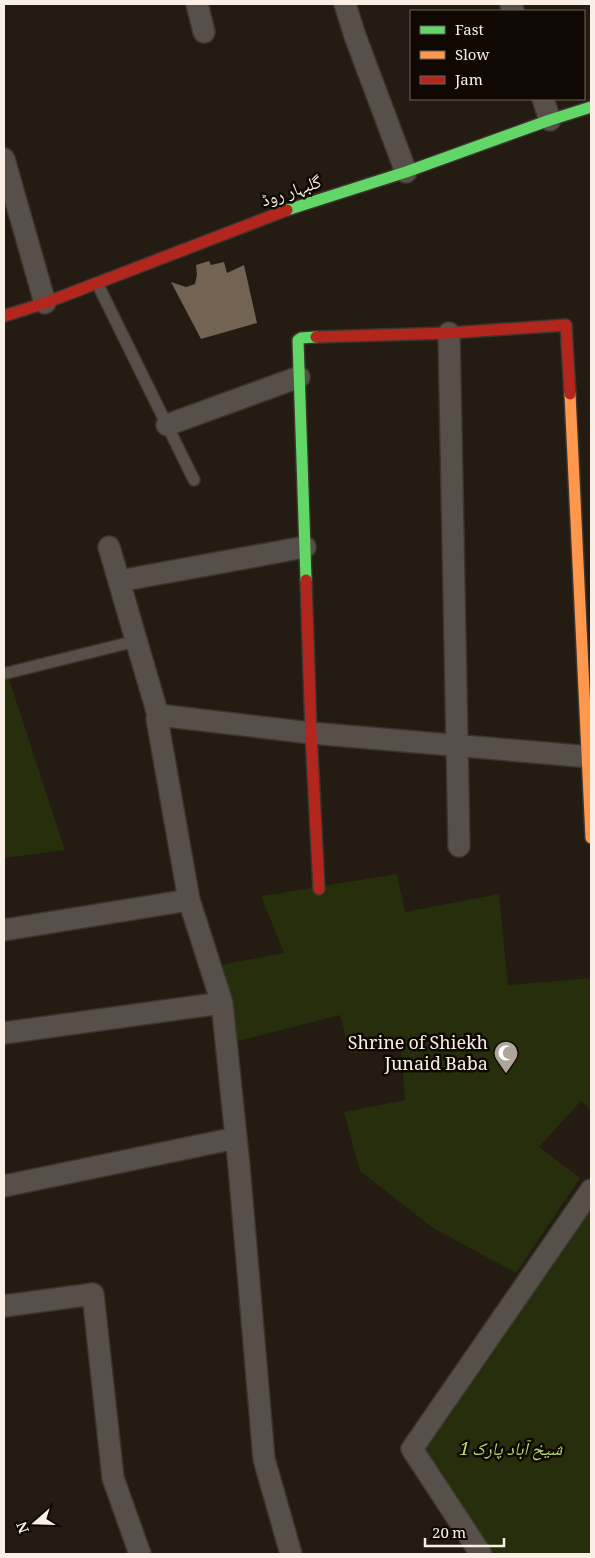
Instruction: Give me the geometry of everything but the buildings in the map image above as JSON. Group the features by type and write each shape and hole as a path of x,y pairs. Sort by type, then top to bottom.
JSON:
{"street":[{"path":"197,4 204,32"},
{"path":"345,4 355,36 406,172"},
{"path":"543,100 550,120"},
{"name":"گلبہار روڈ","path":"4,316 97,283 286,210 406,172 550,120 591,108"},
{"path":"4,160 45,302"},
{"path":"319,890 311,733 299,377 298,340 301,338 449,333 566,325 589,757 591,838"},
{"path":"449,333 459,846"},
{"path":"167,424 299,377"},
{"path":"109,547 158,715 156,719 189,900 222,1003 236,1138 264,1459 291,1554"},
{"path":"119,581 305,547"},
{"path":"158,715 311,733 457,744 589,757"},
{"path":"4,930 189,900"},
{"path":"4,1033 222,1003"},
{"path":"4,1186 236,1138"},
{"path":"481,1554 412,1449 591,1190"},
{"path":"4,1306 92,1294 113,1478 140,1554"}],"lane":[{"path":"97,283 194,480"},
{"path":"7,673 136,641"}],"green space":[{"path":"4,664 7,673 65,850 4,858"},
{"path":"397,874 405,912 499,894 508,985 591,978 591,1111 581,1101 539,1147 580,1178 516,1273 433,1228 360,1171 344,1112 405,1100 401,1051 350,1053 340,1015 235,1042 215,966 284,953 261,896"},
{"name":"شیخ آباد پارک 1","path":"591,1190 591,1554 481,1554 412,1449"}],"traffic: fast":[{"path":"287,210 406,172 591,107"},
{"path":"306,580 298,340 316,337"}],"traffic: slow":[{"path":"570,394 591,838"}],"traffic: jam":[{"path":"4,316 45,303 287,210"},
{"path":"316,337 449,333 566,325 570,394"},
{"path":"306,580 319,889"}],"place":[{"name":"Shrine of Shiekh Junaid Baba","path":"506,1074"}]}
